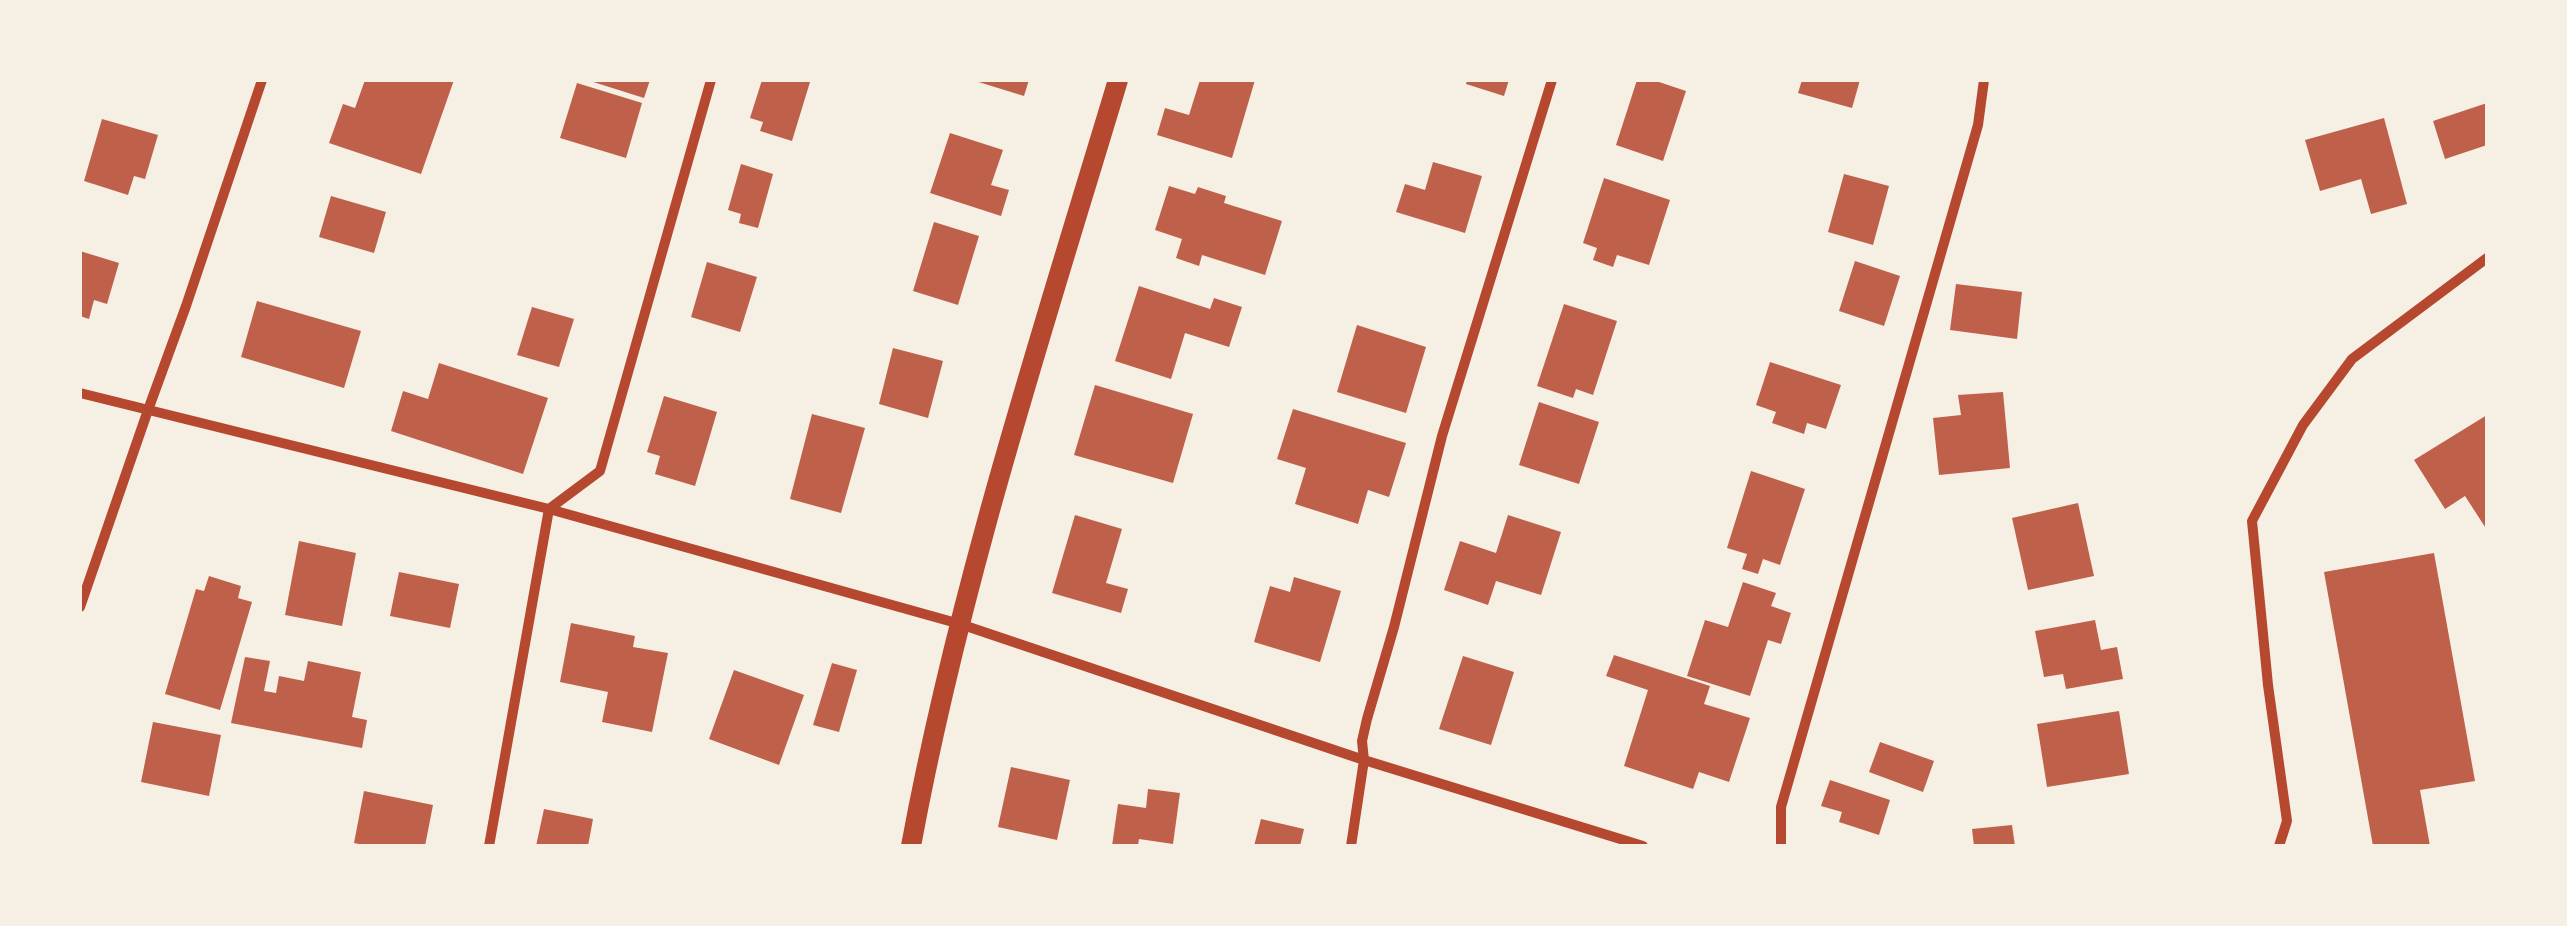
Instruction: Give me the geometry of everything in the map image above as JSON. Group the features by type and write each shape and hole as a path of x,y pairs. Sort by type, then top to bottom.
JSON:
{"main road":[{"path":"910,846 960,624 996,488 1118,80"}],"street":[{"path":"80,607 262,80"},
{"path":"488,846 549,509 600,471 712,80"},
{"path":"1351,846 1367,719 1442,436 1552,80"},
{"path":"1780,846 1781,807 1978,125 1984,80"},
{"path":"2278,846 2287,821 2268,685 2252,521 2303,425 2352,359 2487,258"},
{"path":"80,392 549,509 960,624 1364,760 1643,846"}],"building":[{"path":"365,80 454,80 421,174 329,143 343,104 355,108"},
{"path":"587,80 650,80 644,98"},
{"path":"762,80 810,82 792,141 760,131 763,122 750,118"},
{"path":"972,80 1029,80 1024,96"},
{"path":"1200,80 1255,80 1232,158 1157,135 1165,108 1189,115"},
{"path":"1467,80 1509,80 1504,96 1466,84"},
{"path":"1637,80 1653,80 1686,91 1663,161 1616,145"},
{"path":"1802,80 1860,80 1852,108 1798,93"},
{"path":"577,83 642,103 626,158 560,138"},
{"path":"2487,103 2487,145 2445,159 2433,121"},
{"path":"2384,118 2407,204 2371,214 2361,179 2320,191 2305,140"},
{"path":"102,119 158,135 145,179 134,176 128,195 84,181"},
{"path":"950,133 1003,150 991,185 1009,190 1001,216 930,193"},
{"path":"1433,162 1482,176 1465,233 1396,212 1405,184 1425,190"},
{"path":"741,164 773,174 758,228 739,223 741,214 728,210"},
{"path":"1844,174 1889,186 1873,245 1828,232"},
{"path":"1604,178 1670,200 1649,265 1617,255 1613,267 1593,260 1597,248 1583,243"},
{"path":"1169,186 1195,194 1198,187 1226,196 1224,203 1282,221 1265,275 1202,255 1199,266 1176,258 1182,239 1155,230"},
{"path":"331,196 386,212 374,253 319,237"},
{"path":"934,222 979,236 958,305 913,291"},
{"path":"80,251 119,263 107,304 94,300 89,319 80,316"},
{"path":"1855,261 1900,276 1884,326 1839,311"},
{"path":"707,262 757,277 740,332 691,317"},
{"path":"1956,284 2022,292 2017,339 1950,330"},
{"path":"1139,286 1210,309 1214,298 1242,307 1229,347 1185,333 1171,379 1115,361"},
{"path":"257,301 361,331 344,388 241,357"},
{"path":"1564,304 1617,321 1593,395 1576,389 1573,398 1537,386"},
{"path":"532,307 574,319 559,367 517,355"},
{"path":"1357,325 1426,347 1406,413 1337,392"},
{"path":"893,348 943,361 928,418 879,404"},
{"path":"1770,362 1841,385 1826,429 1807,423 1804,434 1772,423 1776,412 1756,405"},
{"path":"439,363 548,398 523,474 391,431 403,391 428,399"},
{"path":"1095,385 1193,414 1173,483 1074,455"},
{"path":"2003,392 2010,468 1939,475 1933,418 1961,415 1958,395"},
{"path":"664,396 717,412 695,486 655,474 660,456 647,452"},
{"path":"1539,402 1599,422 1579,484 1519,465"},
{"path":"1293,409 1406,443 1389,497 1368,490 1358,524 1295,504 1306,468 1277,459"},
{"path":"812,414 865,428 841,513 790,499"},
{"path":"2487,415 2487,530 2465,496 2445,509 2414,460"},
{"path":"1751,471 1805,489 1780,565 1763,559 1758,574 1742,569 1747,554 1727,548"},
{"path":"2078,503 2094,576 2028,590 2012,518"},
{"path":"1075,515 1122,529 1106,583 1128,589 1121,613 1052,593"},
{"path":"1508,515 1561,532 1541,595 1496,581 1488,605 1444,590 1460,541 1496,553"},
{"path":"299,541 356,553 342,626 285,615"},
{"path":"2434,553 2475,781 2420,790 2430,846 2373,846 2324,572"},
{"path":"399,572 459,584 450,628 390,616"},
{"path":"209,576 241,586 238,598 252,602 220,710 165,694 196,589 204,591"},
{"path":"1294,577 1341,591 1320,662 1254,642 1270,586 1290,592"},
{"path":"1743,582 1776,593 1771,606 1791,613 1781,644 1768,640 1750,696 1687,676 1705,620 1728,627"},
{"path":"2095,620 2101,650 2117,647 2123,679 2066,689 2063,674 2044,677 2035,631"},
{"path":"571,623 635,636 633,647 668,653 652,732 602,722 608,692 560,682"},
{"path":"1614,655 1710,686 1704,704 1750,718 1729,782 1699,772 1693,789 1624,766 1648,690 1606,676"},
{"path":"1463,656 1514,672 1491,745 1439,729"},
{"path":"245,657 270,661 264,691 276,693 279,676 304,681 308,661 361,672 352,717 367,720 362,748 231,723"},
{"path":"832,663 857,670 839,732 813,725"},
{"path":"734,670 804,695 779,765 709,739"},
{"path":"2119,711 2129,774 2047,787 2037,724"},
{"path":"153,722 221,735 209,796 141,782"},
{"path":"1880,742 1934,761 1923,792 1869,772"},
{"path":"1011,767 1070,780 1057,840 998,827"},
{"path":"1830,780 1890,800 1879,835 1839,822 1842,812 1821,806"},
{"path":"1148,789 1180,793 1173,844 1139,839 1138,846 1112,846 1118,804 1146,808"},
{"path":"364,791 433,805 425,846 354,843"},
{"path":"544,809 593,819 588,846 536,846"},
{"path":"1261,819 1304,829 1300,846 1254,846"},
{"path":"2012,825 2015,846 1974,846 1972,829"}]}
